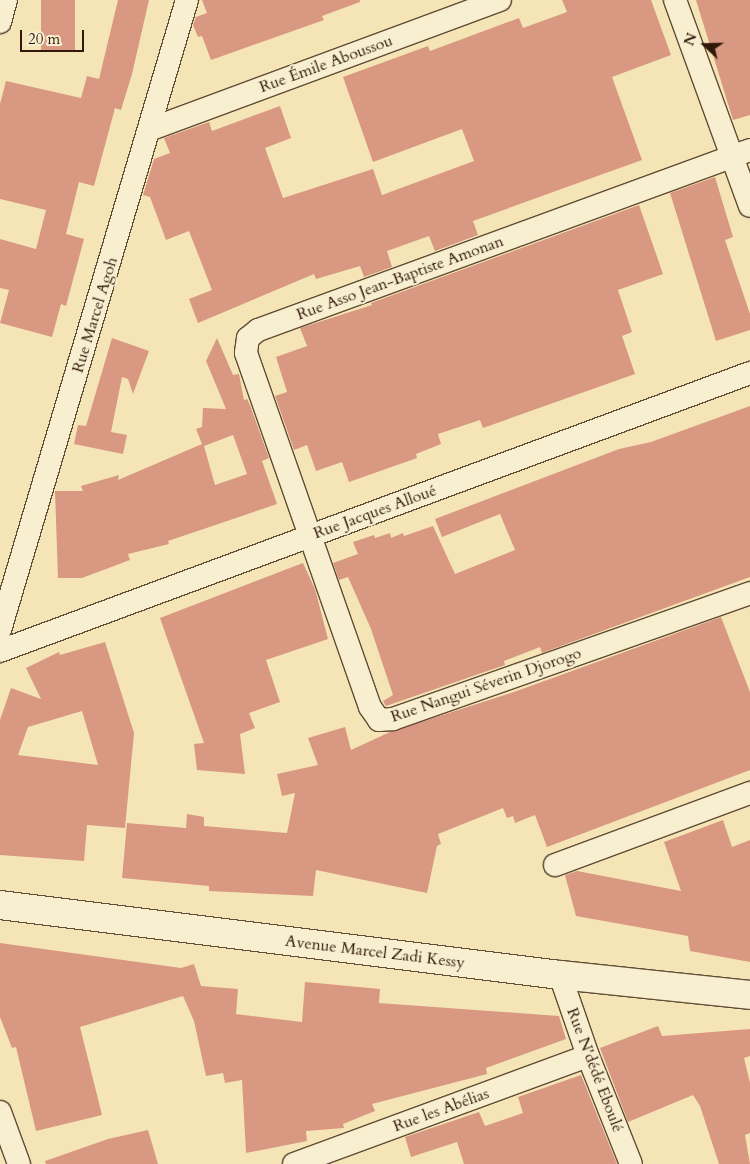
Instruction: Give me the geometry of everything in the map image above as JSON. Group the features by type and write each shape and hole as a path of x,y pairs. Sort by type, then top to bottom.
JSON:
{"street":[{"path":"0,22 6,0"},
{"name":"Rue Marcel Agoh","path":"0,630 151,128 187,0"},
{"name":"Rue Émile Aboussou","path":"151,128 500,0"},
{"path":"675,0 741,154 750,206"},
{"name":"Rue Asso Jean-Baptiste Amonan","path":"312,535 246,353 248,338 258,330 741,154"},
{"name":"Rue Jacques Alloué","path":"0,651 750,373"},
{"name":"Rue Nangui Séverin Djorogo","path":"312,535 370,707 380,720 393,719 750,594"},
{"path":"555,865 750,793"},
{"name":"Avenue Marcel Zadi Kessy","path":"0,905 560,975 750,995"},
{"name":"Rue N'dédé Eboulé","path":"560,975 588,1056 631,1164"},
{"name":"Rue les Abélias","path":"294,1164 588,1056"},
{"path":"0,1112 19,1164"}],"building":[{"path":"41,0 75,0 75,51 41,51"},
{"path":"118,0 149,0 132,74 121,110 115,108 94,186 79,182 66,234 84,239 66,306 61,304 52,337 0,323 9,290 0,288 0,239 36,249 46,210 0,199 0,104 6,81 81,98 87,76 99,79"},
{"path":"202,0 360,0 360,2 322,16 324,20 211,60 202,36 198,37 193,25 196,17 207,13"},
{"path":"562,0 651,0 671,55 612,77 642,160 473,221 478,235 435,251 429,236 387,251 392,267 364,277 360,266 316,279 314,274 198,323 189,299 212,290 189,231 166,240 150,197 143,195 154,159 170,153 164,138 209,122 212,131 280,106 291,138 265,148 283,198 373,169 382,195 474,161 462,129 373,162 343,77 428,46 430,51 519,18 523,28 567,12"},
{"path":"696,0 750,0 750,115 733,120"},
{"path":"715,177 733,237 725,240 750,314 750,330 716,341 670,193"},
{"path":"639,205 663,274 618,290 632,332 622,336 635,374 483,428 480,420 438,434 441,444 416,454 417,458 349,482 342,462 316,471 307,445 294,450 275,396 287,392 276,357 307,346 300,328 372,305 371,303"},
{"path":"112,338 149,351 133,394 128,379 122,377 111,432 127,435 123,454 74,444 78,425 86,426"},
{"path":"217,338 233,375 239,374 244,400 247,399 250,405 269,458 262,461 277,504 168,541 169,544 128,554 130,560 82,578 58,578 55,491 83,491 81,486 119,475 118,480 202,444 196,429 202,427 203,408 226,409 206,361","holes":["233,435 247,474 215,485 204,446"]},
{"path":"750,406 750,577 542,653 540,647 504,661 505,665 386,706 383,701 393,695 371,629 348,577 339,580 333,563 358,554 353,542 374,535 375,538 390,533 391,538 403,533 404,536 433,526 455,574 515,550 500,514 442,537 435,519 619,449 651,442"},
{"path":"303,563 315,589 328,639 266,660 280,702 249,713 255,728 240,734 245,774 197,770 194,744 204,743 160,618"},
{"path":"721,617 750,692 750,770 547,847 535,815 515,823 513,816 507,818 503,808 438,834 441,844 437,846 427,893 316,870 313,896 209,891 209,886 122,878 127,823 186,828 187,814 204,817 204,826 287,833 295,793 282,796 277,774 318,765 308,738 345,727 351,750 390,732 514,692"},
{"path":"105,642 134,733 125,828 87,825 84,861 0,855 0,720 11,688 41,699 26,668 59,652 60,655","holes":["82,711 98,765 18,755 28,727"]},
{"path":"723,820 732,847 750,840 750,962 690,951 688,936 576,916 565,875 577,871 681,891 664,842"},
{"path":"0,943 181,968 194,964 201,986 238,989 236,1014 302,1022 305,982 380,989 379,1003 559,1016 566,1039 486,1068 487,1074 372,1104 375,1111 343,1124 344,1128 306,1131 307,1141 246,1153 242,1080 225,1083 223,1073 206,1076 194,1021 183,996 80,1027 102,1115 36,1131 16,1047 12,1048 0,1017"},
{"path":"658,1026 662,1036 750,1029 750,1056 744,1058 750,1083 750,1133 745,1135 750,1164 719,1164 700,1106 693,1095 628,1122 600,1048"},
{"path":"581,1075 617,1164 464,1164 457,1142 411,1157 405,1137 479,1112 485,1126 523,1113 518,1097"},
{"path":"148,1130 158,1164 46,1164 45,1161 108,1139"}]}
